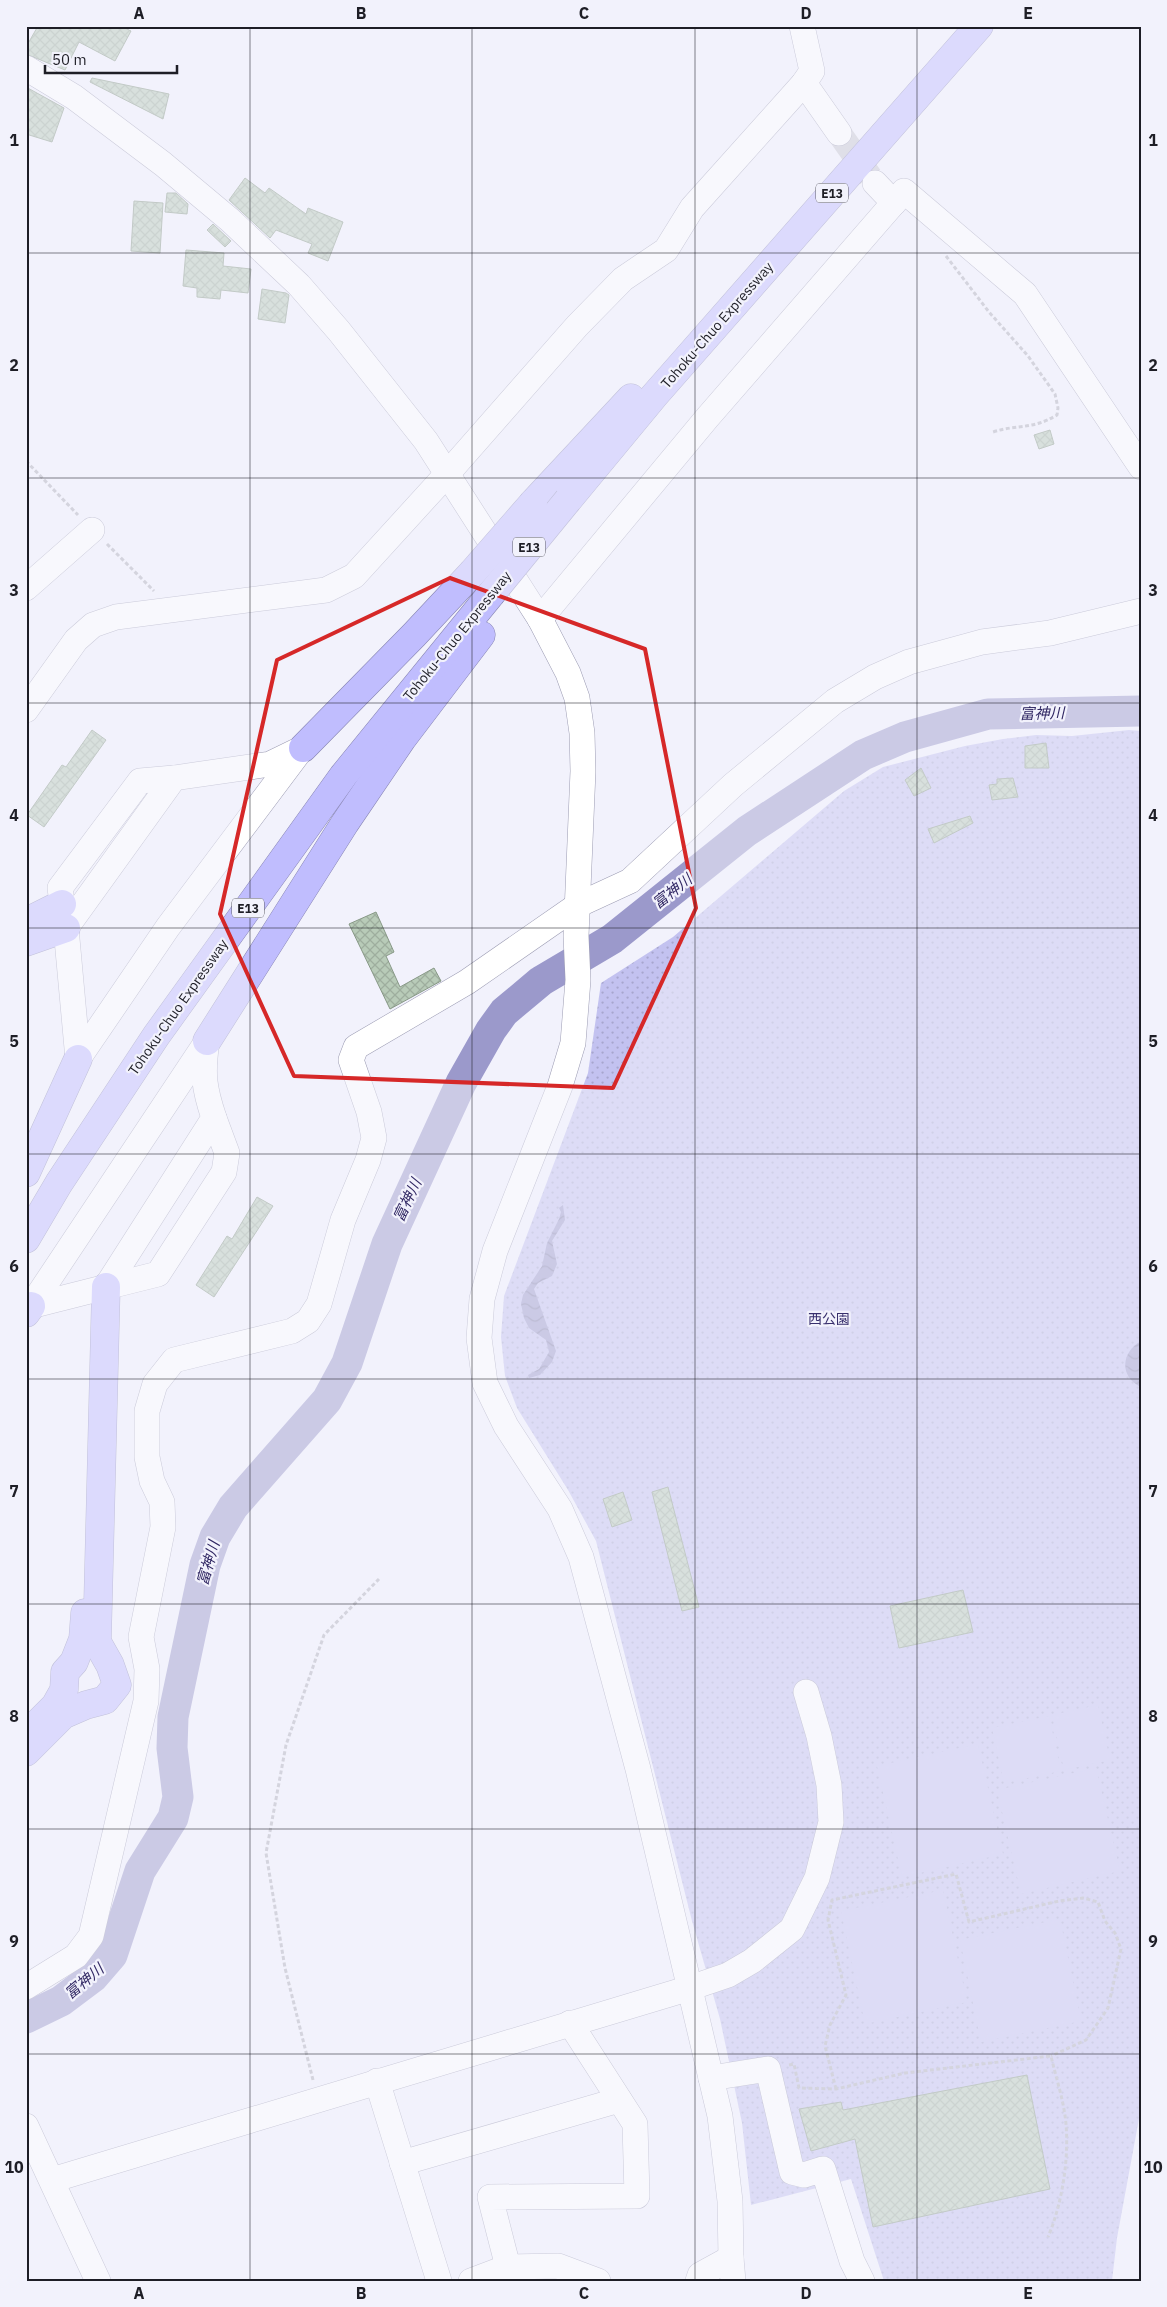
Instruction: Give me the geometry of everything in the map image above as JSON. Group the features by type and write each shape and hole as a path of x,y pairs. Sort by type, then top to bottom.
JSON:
{"highway":[{"name":"Tohoku-Chuo Expressway","path":"26,1239 70,1167 184,996 343,776 497,600 654,396 979,26"},
{"path":"303,748 472,573 533,503 685,339 761,276"},
{"path":"207,1041 345,822 497,600"},
{"path":"26,922 64,916"},
{"path":"26,942 64,916"},
{"path":"26,1173 78,1059"},
{"path":"26,1735 55,1706 64,1690 65,1672 74,1662 84,1639 98,1289"},
{"path":"26,1752 63,1715 86,1705 106,1700 117,1685 110,1665 97,1642 98,1289"}],"street":[{"path":"26,710 76,640 93,625 116,617 326,590 354,576 448,474 577,326 623,280 666,250 692,208 804,83 812,71 802,26"},
{"path":"26,68 74,97 163,164 230,220 299,285 426,441 540,619 568,673 577,698 582,732 576,936 578,980 573,1044 560,1086 495,1251 482,1298 479,1338 485,1383 506,1426 560,1509 581,1556 638,1769 712,2078 720,2116 730,2200 732,2269 700,2275 698,2281"},
{"path":"804,83 839,133"},
{"path":"875,183 894,203"},
{"path":"540,619 707,418 904,191 1025,294 1141,467"},
{"path":"26,588 92,530"},
{"path":"26,1987 76,1956 91,1936 146,1701 147,1669 141,1637 164,1527 162,1502 152,1481 147,1457 147,1411 155,1384 174,1360 292,1331 308,1321 319,1304 343,1220 368,1160 374,1138 369,1112 351,1060 356,1047 467,982 578,905 630,881 740,779 835,701 875,677 909,662 982,642 1050,633 1141,611"},
{"path":"78,1059 60,888 140,781 270,764 303,748"},
{"path":"78,1059 168,927 303,748"},
{"path":"29,1310 98,1289 158,1274 224,1172 227,1153 206,1093 203,1068 207,1041"},
{"path":"29,1310 207,1041"},
{"path":"98,1289 214,1118"},
{"path":"52,2180 377,2080 690,1988 728,1975 752,1961 792,1929 817,1878 831,1822 829,1785 819,1736 806,1692"},
{"path":"508,2267 490,2197 637,2196 635,2124 570,2023"},
{"path":"712,2078 768,2069 792,2172 804,2175 823,2169 852,2261 862,2281"},
{"path":"377,2080 439,2281"},
{"path":"402,2163 619,2100"},
{"path":"26,2126 98,2281"},
{"path":"470,2281 508,2267 558,2266 598,2281"}],"path":[{"path":"943,252 988,312 1028,356 1055,394 1058,408 1057,415 1042,424 1008,427 993,432"},
{"path":"318,2098 285,1968 266,1853 286,1745 324,1635 379,1579"},
{"path":"768,2069 794,2064 799,2088 836,2089 904,2073 1051,2056 1086,2040 1108,2008 1122,1949 1115,1933 1105,1921 1098,1902 1083,1898 1059,1901 969,1922 956,1874 832,1900 828,1920 846,1996 830,2025 825,2046 836,2089"},
{"path":"1048,2237 1055,2220 1066,2152 1066,2122 1051,2056"}],"highlighted area":[{"path":"450,578 645,649 696,908 613,1088 294,1076 220,914 277,660"}],"green space":[{"name":"西公園","path":"1129,730 1141,731 1141,2108 1117,2238 1112,2281 884,2281 851,2179 751,2205 742,2123 720,2019 692,1921 596,1541 568,1490 517,1408 505,1376 501,1337 504,1296 588,1073 601,983 673,937 844,791 883,767 965,746 1003,739 1036,735 1072,736"},
{"path":"1098,1705 1110,1760 1064,1770 1052,1715"},
{"path":"1049,1716 1061,1771 1004,1783 992,1728"},
{"path":"978,1744 1003,1854 902,1877 877,1766"},
{"path":"1096,1768 1120,1871 1021,1894 997,1790"},
{"path":"943,1890 967,2002 865,2024 841,1911"},
{"path":"1060,1919 1081,2021 981,2042 960,1940"}],"water":[{"path":"563,1205 565,1220 552,1241 557,1264 552,1276 538,1283 534,1289 556,1351 552,1362 540,1375 529,1378 528,1375 539,1369 549,1352 546,1340 529,1328 524,1318 521,1304 523,1295 542,1266 547,1243 559,1219 561,1212 559,1208"},
{"path":"1141,1341 1141,1387 1129,1377 1125,1364 1129,1351"}],"building":[{"path":"38,26 121,26 131,31 115,61 79,42 65,70 26,54 26,47"},
{"path":"92,78 169,94 163,119 90,82"},
{"path":"26,87 64,108 52,142 26,134"},
{"path":"245,178 265,193 269,188 306,214 308,208 343,222 328,261 308,253 312,244 276,230 270,238 229,200"},
{"path":"167,193 176,193 188,204 187,214 165,212"},
{"path":"134,201 163,203 160,253 131,251"},
{"path":"213,224 231,241 225,247 207,230"},
{"path":"186,250 224,253 223,266 251,269 248,293 221,290 220,299 197,297 197,288 183,286"},
{"path":"262,289 289,295 285,323 258,319"},
{"path":"1050,430 1054,444 1039,449 1034,435"},
{"path":"92,730 106,740 44,827 27,815 62,765 66,767"},
{"path":"1046,743 1049,768 1025,768 1025,746"},
{"path":"921,768 931,788 914,796 905,780"},
{"path":"1013,778 1018,797 992,800 989,785 997,784 997,779"},
{"path":"970,816 973,823 934,843 928,829"},
{"path":"376,912 394,952 386,956 400,987 434,968 441,981 390,1009 349,924"},
{"path":"257,1197 273,1206 214,1297 196,1285 227,1236 232,1239"},
{"path":"668,1487 699,1607 682,1611 652,1492"},
{"path":"623,1492 632,1520 612,1527 603,1499"},
{"path":"963,1590 973,1632 899,1648 890,1606"},
{"path":"1027,2075 1050,2189 873,2227 855,2139 811,2151 799,2109 841,2102 843,2110"}],"waterway":[{"name":"富神川","path":"26,2018 61,2001 93,1977 112,1955 140,1871 173,1818 178,1797 172,1748 173,1717 205,1565 215,1537 233,1507 327,1400 347,1363 387,1244 461,1083 491,1030 504,1012 541,981 612,939 747,831 863,755 905,737 988,714 1141,711"}],"tunnel":[{"path":"839,133 870,177"}]}
